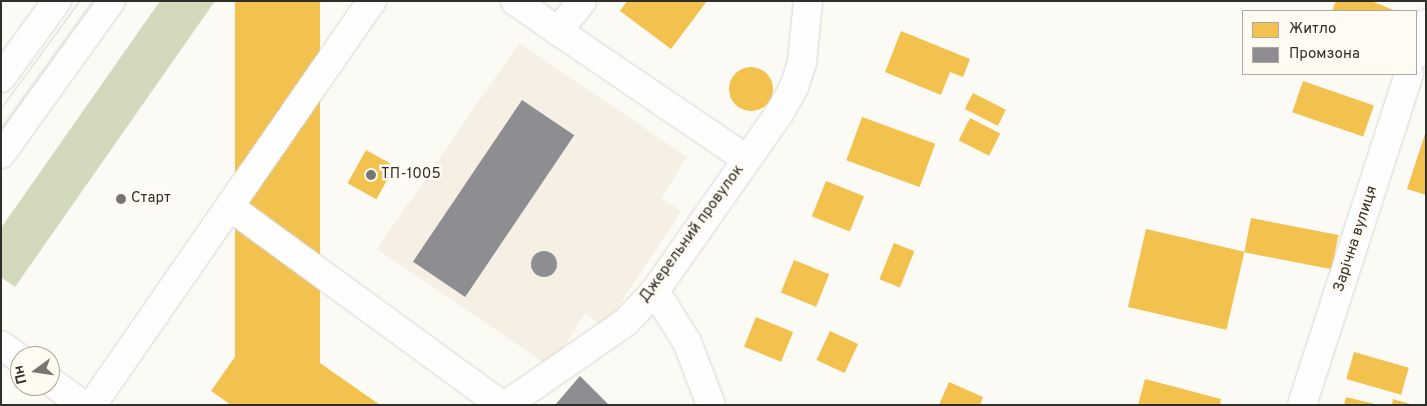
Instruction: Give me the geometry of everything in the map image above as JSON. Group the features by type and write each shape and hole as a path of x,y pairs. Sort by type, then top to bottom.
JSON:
{"street":[{"path":"1,78 56,1"},
{"path":"1,154 111,1"},
{"path":"92,405 372,1"},
{"path":"515,1 746,159"},
{"path":"558,31 582,1"},
{"name":"Джерельний провулок","path":"506,405 626,322 655,291 794,87 802,63 805,4"},
{"path":"1417,51 1426,24"},
{"name":"Зарічна вулиця","path":"1302,405 1410,75"},
{"path":"230,207 502,405"},
{"path":"655,291 687,342 710,405"},
{"path":"60,388 83,405"}],"shaded area":[{"path":"519,43 687,157 661,198 681,211 605,327 585,314 550,367 377,249"}],"green space":[{"path":"160,1 215,1 15,287 1,277 1,228"}],"building: Житло":[{"path":"235,1 320,1 320,365 235,365"},
{"path":"627,1 707,1 671,49 620,11"},
{"path":"1336,1 1371,1 1394,10 1332,10"},
{"path":"901,31 970,59 963,77 950,72 941,95 885,72"},
{"path":"747,67 755,67 767,73 773,89 767,105 755,111 747,111 735,105 729,93 729,85 735,73"},
{"path":"1303,81 1374,105 1363,137 1292,112"},
{"path":"973,93 1006,110 998,126 965,109"},
{"path":"862,117 935,144 920,187 846,160"},
{"path":"970,118 1000,133 989,156 959,140"},
{"path":"1426,134 1426,195 1407,189"},
{"name":"ТП-1005","path":"366,150 395,166 376,199 348,183"},
{"path":"826,181 864,196 850,232 812,216"},
{"path":"1251,218 1338,235 1332,269 1244,252"},
{"path":"1146,229 1244,252 1226,330 1128,307"},
{"path":"894,243 914,251 900,287 879,279"},
{"path":"794,260 829,274 816,307 781,292"},
{"path":"756,317 793,332 781,362 744,347"},
{"path":"260,321 380,405 231,405 211,391"},
{"path":"830,331 858,344 845,373 816,360"},
{"path":"1354,352 1409,368 1401,395 1346,379"},
{"path":"1145,379 1221,399 1220,405 1138,405"},
{"path":"949,382 983,397 980,405 939,405"},
{"path":"1346,397 1375,404 1375,405 1344,405"},
{"path":"1393,399 1410,404 1410,405 1392,405"}],"building: Промзона":[{"path":"522,100 574,135 465,297 413,262"},
{"path":"544,251 553,255 557,264 553,273 544,277 535,273 531,264 535,255"},
{"path":"580,376 609,405 555,405"}],"tram line":[{"path":"1,108 79,1"},
{"path":"1,130 94,1"}],"place":[{"name":"ТП-1005","path":"371,175"},
{"name":"Старт","path":"121,199"}]}
